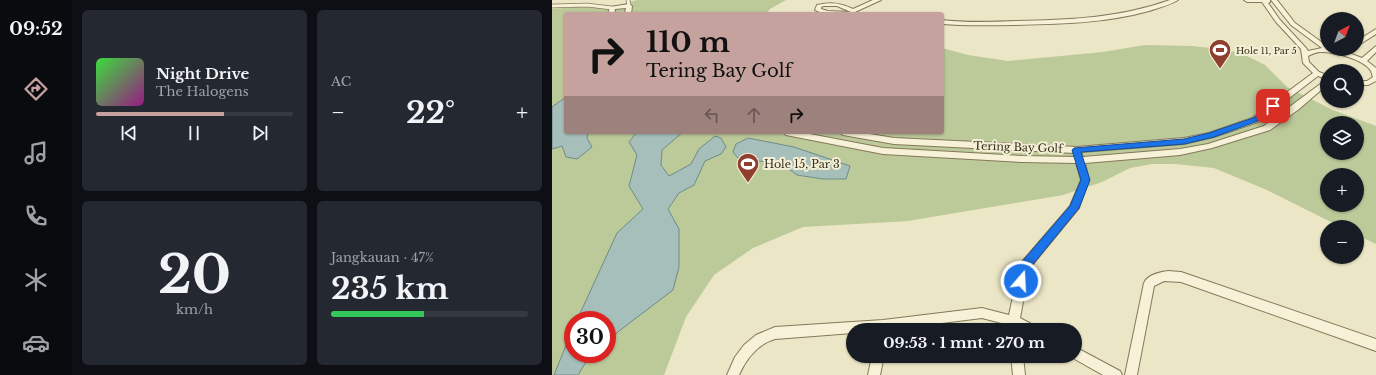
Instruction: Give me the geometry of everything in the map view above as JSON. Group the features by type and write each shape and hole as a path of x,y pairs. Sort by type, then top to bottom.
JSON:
{"street":[{"path":"856,12 878,0"},
{"path":"944,22 1045,22 1111,18 1154,8 1175,0"},
{"path":"1247,0 1275,0 1293,24 1320,43"},
{"path":"1264,0 1278,21 1304,48 1306,63 1320,74"},
{"path":"611,11 629,3"},
{"path":"824,12 818,10 819,6 828,3 837,4 852,12"},
{"path":"1364,39 1376,31"},
{"path":"1363,61 1376,48"},
{"path":"1305,55 1320,50"},
{"path":"1349,56 1363,61 1374,69 1376,77 1368,83 1364,83"},
{"name":"Tering Bay Golf","path":"854,134 894,141 1078,155 1184,141 1211,135 1256,120 1317,73"},
{"name":"Tering Bay Golf","path":"796,134 883,151 1022,159 1078,155 1180,152 1209,146 1267,128 1320,87"},
{"path":"1015,323 1024,267 1074,208 1085,180 1078,155"},
{"path":"1131,375 1149,283 1156,277 1166,275 1181,277 1376,345"},
{"path":"911,323 982,313 1007,323"},
{"path":"733,375 738,362 754,343 768,334 775,332 846,329"},
{"path":"1082,357 1116,375"},
{"path":"874,375 877,363"},
{"path":"1018,363 1019,375"}],"lane":[{"path":"552,6 587,5 611,11"}],"green space":[{"path":"637,0 786,0 770,9 768,12 564,12 564,134 944,134 944,49 968,55 1008,61 1103,52 1145,45 1192,46 1241,53 1265,65 1287,87 1320,104 1320,108 1329,108 1349,116 1320,116 1320,160 1364,160 1364,122 1376,126 1376,244 1364,238 1364,220 1327,220 1267,190 1214,168 1175,164 1152,164 1130,168 1102,182 1063,195 908,221 803,227 753,248 714,275 686,317 664,375 552,375 552,9 576,7 607,8"}],"water":[{"path":"564,98 564,134 588,134 587,138 592,147 577,159 566,157 562,146 552,149 552,107"},
{"path":"635,134 681,134 662,150 661,165 669,176 691,164 699,149 715,136 721,138 726,147 721,154 705,161 694,185 679,193 668,209 679,229 679,267 673,290 616,334 616,311 581,311 617,233 643,209 629,186 637,155 629,142"},
{"path":"748,138 794,147 850,166 846,179 823,179 797,175 781,163 738,158 733,152 736,144"},
{"path":"564,350 564,363 586,363 578,375 554,375"}],"place":[{"name":"Hole 11, Par 5","path":"1220,70"},
{"name":"Hole 15, Par 3","path":"748,184"}],"route":[{"path":"1021,281 1024,267 1074,208 1085,180 1077,150 1184,141 1211,135 1256,120 1273,106"}]}
